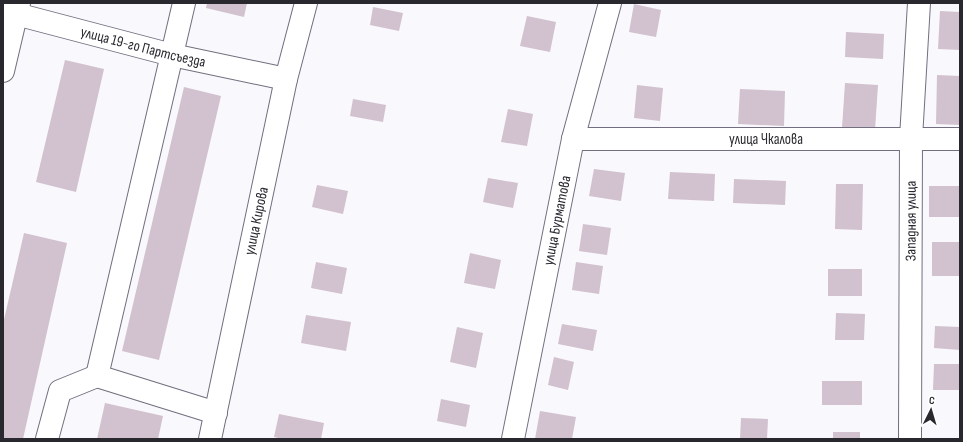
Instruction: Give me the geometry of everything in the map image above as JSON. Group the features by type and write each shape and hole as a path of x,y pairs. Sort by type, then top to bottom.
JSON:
{"street":[{"path":"97,376 184,3"},
{"name":"улица Кирова","path":"210,439 286,79 306,3"},
{"name":"улица Бурматова","path":"513,439 572,139 610,3"},
{"name":"Западная улица","path":"910,439 911,138 919,3"},
{"path":"3,71 13,7"},
{"name":"улица 19-го Партсъезда","path":"13,7 172,55 286,79"},
{"name":"улица Чкалова","path":"572,139 960,139"},
{"path":"47,439 60,391 97,376 216,413"}],"building":[{"path":"207,3 247,3 244,17 206,8"},
{"path":"634,4 661,10 656,37 629,32"},
{"path":"373,7 403,13 399,31 370,25"},
{"path":"940,11 960,12 960,50 938,49"},
{"path":"527,16 556,22 550,52 520,46"},
{"path":"846,32 884,34 883,59 845,57"},
{"path":"65,60 104,69 76,192 36,182"},
{"path":"937,75 960,76 960,125 936,124"},
{"path":"845,83 878,85 875,130 842,128"},
{"path":"637,85 663,88 660,121 634,118"},
{"path":"184,87 221,96 159,360 122,351"},
{"path":"740,89 785,91 784,126 738,124"},
{"path":"353,99 386,105 383,122 350,116"},
{"path":"508,109 533,114 527,146 501,142"},
{"path":"594,169 625,173 621,201 589,196"},
{"path":"670,172 715,174 714,201 668,199"},
{"path":"488,178 518,183 513,208 483,202"},
{"path":"734,179 786,181 785,205 733,203"},
{"path":"836,184 863,184 862,230 835,229"},
{"path":"317,185 348,191 343,214 312,207"},
{"path":"929,186 960,186 960,217 929,217"},
{"path":"583,224 611,228 607,255 579,251"},
{"path":"24,233 67,243 23,439 3,439 3,324"},
{"path":"932,242 960,242 960,276 932,276"},
{"path":"470,253 501,260 495,289 464,283"},
{"path":"316,262 347,268 342,294 311,288"},
{"path":"576,262 603,266 599,294 572,290"},
{"path":"828,269 862,269 862,296 828,296"},
{"path":"836,313 865,314 864,340 835,340"},
{"path":"306,315 351,322 346,351 301,343"},
{"path":"562,324 597,330 593,351 558,344"},
{"path":"935,326 960,327 960,350 934,348"},
{"path":"457,327 483,333 476,368 450,362"},
{"path":"554,357 574,362 568,390 548,385"},
{"path":"934,364 960,364 960,390 933,390"},
{"path":"822,381 862,381 862,405 822,405"},
{"path":"441,399 470,405 466,427 437,421"},
{"path":"105,403 163,416 158,439 97,439"},
{"path":"540,411 576,417 572,439 535,439"},
{"path":"279,414 324,423 321,439 283,439 274,437"},
{"path":"741,418 768,419 767,439 740,439"},
{"path":"833,432 860,432 860,439 833,439"}]}
